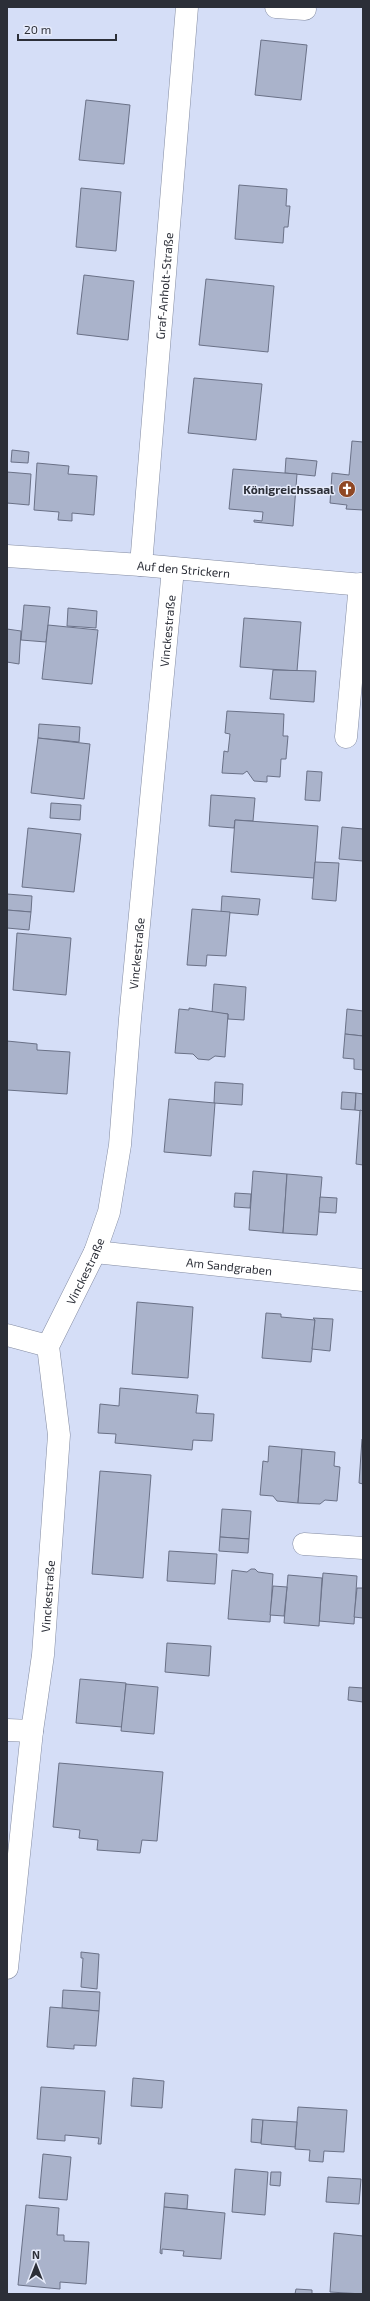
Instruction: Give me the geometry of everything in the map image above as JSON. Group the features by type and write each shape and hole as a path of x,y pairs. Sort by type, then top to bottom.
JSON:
{"street":[{"name":"Graf-Anholt-Straße","path":"141,565 187,7"},
{"path":"276,7 305,9"},
{"name":"Auf den Strickern","path":"7,556 141,565 173,569 362,584 346,737"},
{"name":"Vinckestraße","path":"7,1968 32,1731 43,1655 59,1436 48,1346 95,1252 109,1212 120,1145 130,1011 173,569"},
{"name":"Am Sandgraben","path":"95,1252 363,1280"},
{"path":"7,1335 48,1346"},
{"path":"304,1544 363,1548"},
{"path":"7,1730 32,1731"}],"building":[{"path":"261,40 307,45 301,100 255,95"},
{"path":"86,100 130,105 124,164 79,160"},
{"path":"239,185 287,189 286,206 290,206 288,227 284,227 283,243 235,239"},
{"path":"81,188 121,192 116,251 76,247"},
{"path":"84,275 134,281 128,340 77,334"},
{"path":"206,279 274,286 268,352 199,345"},
{"path":"194,378 262,384 256,440 188,433"},
{"name":"Königreichssaal","path":"352,441 363,442 363,510 346,509 347,505 330,503 332,473 349,475"},
{"path":"12,450 29,452 28,463 11,462"},
{"path":"286,458 317,461 315,476 285,473"},
{"path":"37,463 69,466 68,474 97,476 94,515 72,513 72,521 58,520 59,512 34,510"},
{"path":"233,469 297,474 293,526 254,522 254,520 262,521 263,512 229,509"},
{"path":"7,472 31,474 29,505 7,503"},
{"path":"24,605 50,607 46,642 21,640"},
{"path":"68,608 97,611 96,628 67,626"},
{"path":"244,618 301,622 297,671 240,667"},
{"path":"48,625 98,630 92,684 42,679"},
{"path":"7,629 21,631 19,664 7,662"},
{"path":"273,670 316,671 314,702 270,699"},
{"path":"227,711 284,714 283,736 288,736 286,759 281,759 280,777 267,776 267,782 254,781 247,771 243,774 222,773 224,751 228,752 230,734 225,733"},
{"path":"39,724 80,727 79,742 38,738"},
{"path":"38,738 90,744 84,799 31,793"},
{"path":"307,771 322,772 320,801 305,800"},
{"path":"211,795 255,798 253,821 235,820 234,828 209,826"},
{"path":"51,803 81,805 80,820 50,818"},
{"path":"235,820 318,826 314,878 231,872"},
{"path":"342,827 363,829 363,861 339,859"},
{"path":"28,828 81,834 74,892 22,887"},
{"path":"315,862 339,863 336,901 312,899"},
{"path":"7,894 32,896 31,912 7,910"},
{"path":"222,896 260,899 258,915 221,912"},
{"path":"192,909 230,912 226,956 207,955 206,966 187,965"},
{"path":"7,910 31,912 29,930 7,928"},
{"path":"17,933 71,938 66,995 13,990"},
{"path":"214,984 246,987 244,1020 228,1019 228,1014 212,1013"},
{"path":"189,1008 228,1014 225,1057 215,1056 209,1060 198,1059 193,1054 175,1053 179,1009 189,1010"},
{"path":"347,1009 363,1011 363,1036 345,1034"},
{"path":"345,1034 363,1036 363,1070 354,1069 354,1059 343,1058"},
{"path":"7,1041 37,1044 37,1050 70,1052 67,1094 7,1090"},
{"path":"215,1082 243,1084 242,1105 214,1103"},
{"path":"342,1092 356,1093 355,1110 341,1109"},
{"path":"356,1093 363,1094 363,1111 355,1110"},
{"path":"169,1099 215,1103 211,1156 164,1152"},
{"path":"360,1110 363,1111 363,1165 356,1164"},
{"path":"253,1171 287,1174 283,1233 249,1230"},
{"path":"287,1174 322,1177 317,1235 283,1233"},
{"path":"235,1193 251,1194 250,1208 234,1207"},
{"path":"320,1197 337,1198 336,1213 319,1212"},
{"path":"137,1302 193,1307 188,1378 132,1374"},
{"path":"266,1313 281,1314 281,1317 315,1320 311,1362 262,1358"},
{"path":"313,1318 333,1319 330,1351 312,1349 315,1320"},
{"path":"120,1388 198,1395 196,1413 214,1414 212,1441 193,1440 192,1450 115,1443 116,1434 98,1433 100,1404 119,1406"},
{"path":"363,1439 363,1484 359,1483"},
{"path":"269,1446 302,1449 298,1503 277,1501 273,1496 260,1495 263,1461 268,1462"},
{"path":"302,1449 335,1452 334,1466 340,1467 337,1501 325,1500 320,1504 298,1503"},
{"path":"100,1471 151,1475 143,1578 92,1574"},
{"path":"222,1509 251,1511 249,1539 220,1537"},
{"path":"220,1537 249,1539 248,1553 219,1551"},
{"path":"169,1551 217,1554 215,1584 167,1581"},
{"path":"251,1569 255,1569 258,1572 273,1574 270,1622 228,1619 232,1570 247,1572"},
{"path":"323,1573 357,1576 354,1624 319,1621"},
{"path":"288,1575 322,1578 319,1626 284,1623"},
{"path":"273,1586 287,1587 284,1616 270,1615"},
{"path":"357,1588 363,1588 363,1618 354,1617"},
{"path":"167,1643 211,1646 209,1676 165,1672"},
{"path":"80,1679 126,1683 122,1727 76,1723"},
{"path":"126,1684 158,1687 154,1734 121,1731"},
{"path":"349,1687 363,1688 363,1702 348,1700"},
{"path":"59,1763 163,1772 157,1841 142,1840 140,1853 97,1850 98,1840 79,1838 80,1830 53,1827"},
{"path":"81,1952 99,1954 97,1989 81,1987 83,1958 81,1958"},
{"path":"63,1990 100,1992 99,2011 62,2008"},
{"path":"50,2007 99,2011 96,2046 74,2045 74,2049 47,2047"},
{"path":"133,2078 164,2081 162,2108 131,2106"},
{"path":"41,2087 105,2091 101,2144 98,2144 99,2138 65,2135 65,2141 37,2139"},
{"path":"298,2107 347,2110 344,2152 324,2151 323,2162 309,2161 310,2150 295,2149"},
{"path":"252,2119 263,2120 261,2143 251,2142"},
{"path":"263,2120 297,2122 295,2147 261,2144"},
{"path":"43,2154 71,2157 67,2200 39,2198"},
{"path":"235,2169 268,2172 265,2215 232,2212"},
{"path":"271,2172 281,2172 280,2186 270,2185"},
{"path":"328,2177 361,2179 359,2204 326,2202"},
{"path":"165,2193 188,2195 187,2209 164,2207"},
{"path":"26,2205 59,2208 57,2235 64,2235 64,2241 89,2242 86,2284 60,2282 60,2289 18,2285"},
{"path":"164,2207 225,2213 221,2259 183,2256 184,2251 162,2249 162,2254 160,2253"},
{"path":"334,2233 363,2236 363,2294 330,2292"},
{"path":"296,2289 312,2290 312,2294 295,2294"}],"place":[{"name":"Königreichssaal","path":"347,489"}]}
